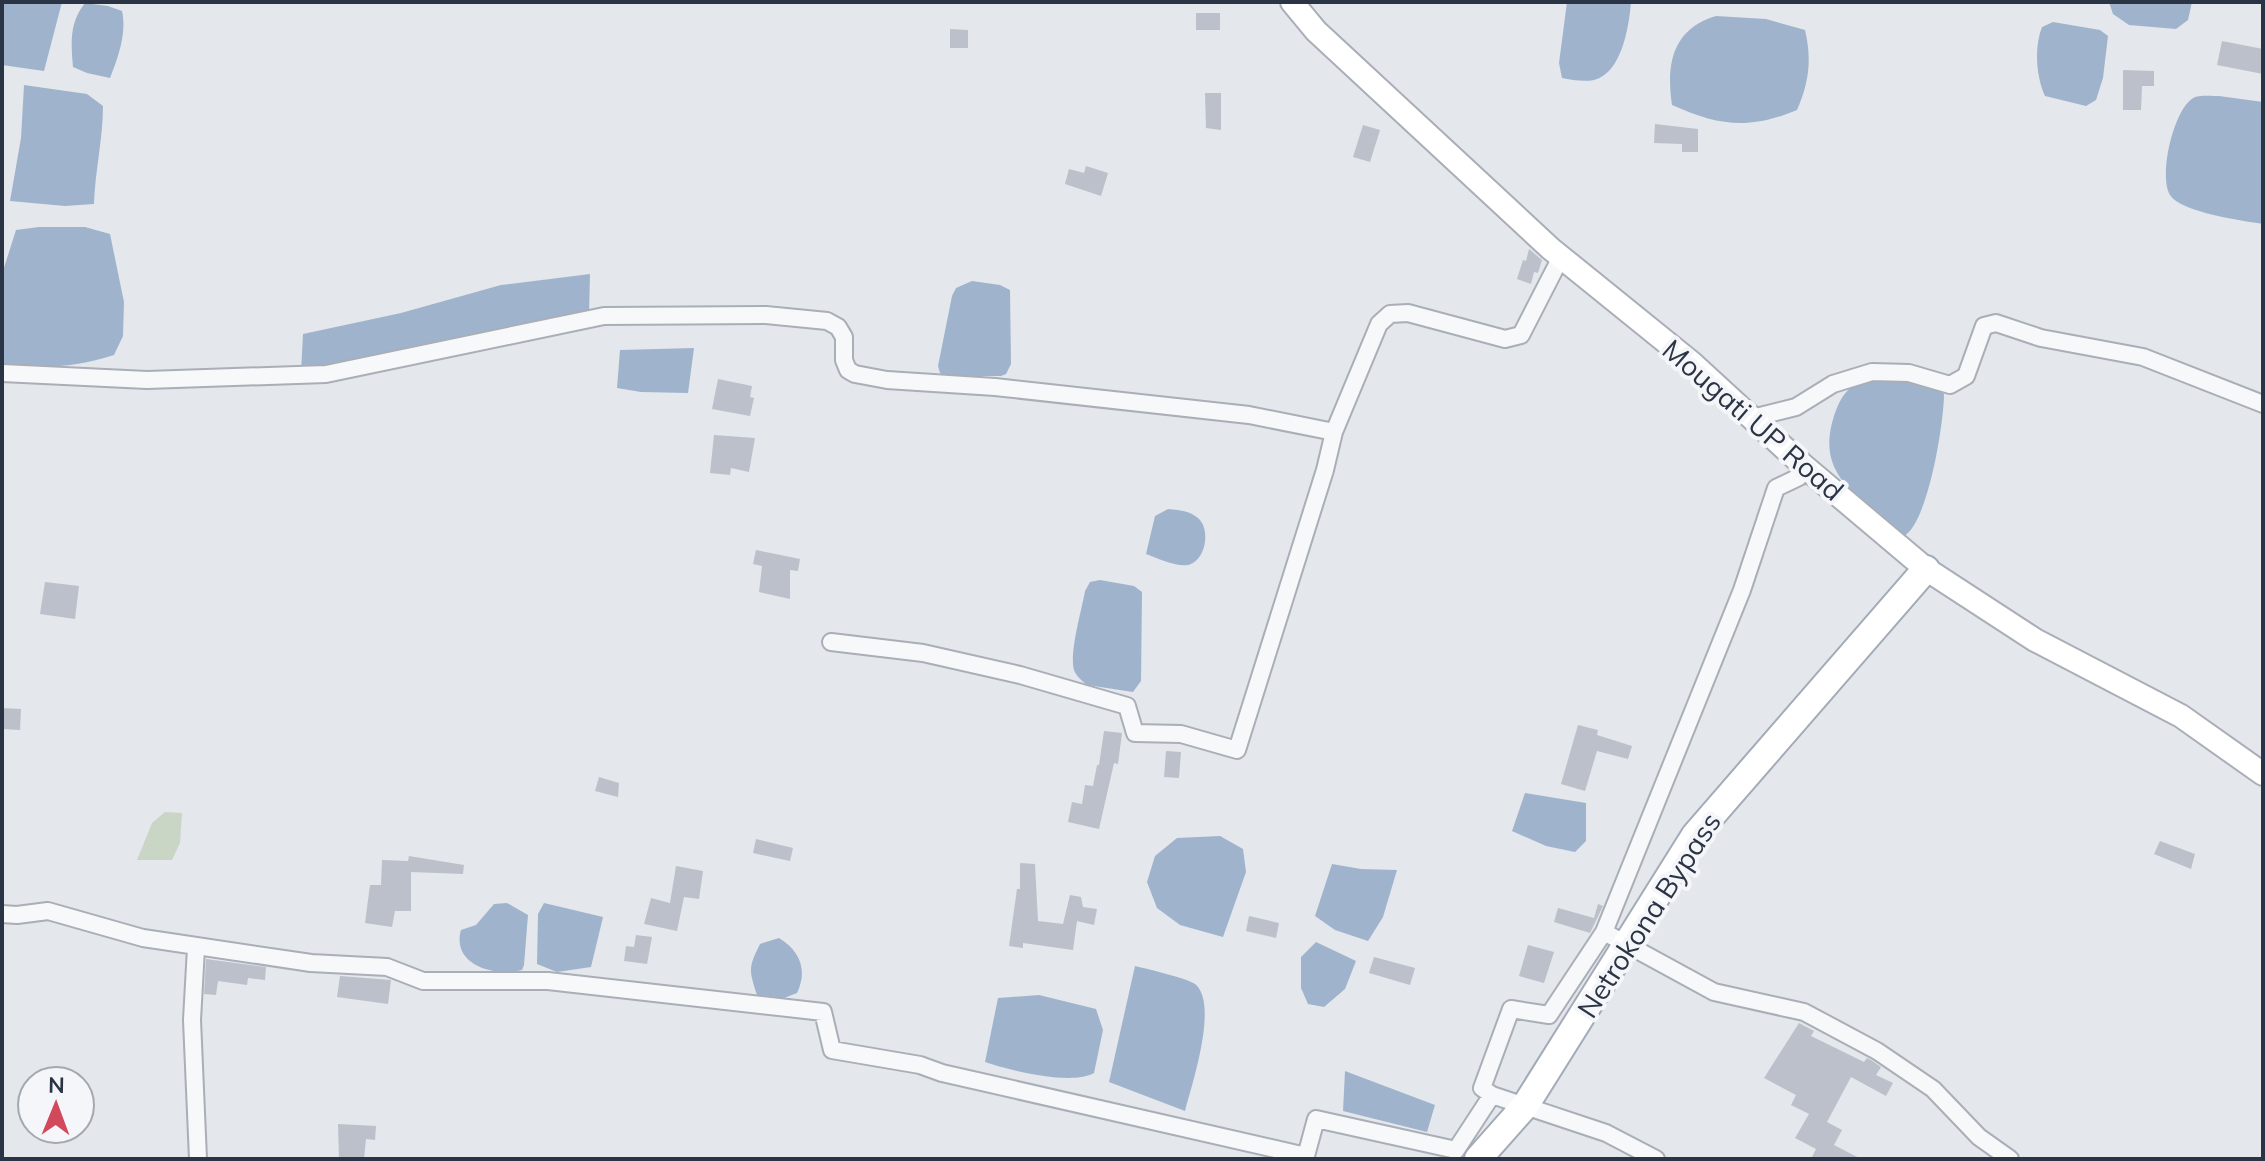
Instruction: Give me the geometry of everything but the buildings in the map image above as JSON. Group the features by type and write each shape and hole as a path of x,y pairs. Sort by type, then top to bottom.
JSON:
{"main road":[{"name":"Netrokona Bypass","path":"1478,1159 1525,1106 1615,939 1695,835 1926,569"}],"street":[{"name":"Mougati UP Road","path":"1292,2 1316,31 1561,257 1692,363 1805,467 1926,569 2035,640 2181,716 2263,774"},
{"path":"831,642 923,653 1020,675 1127,706 1135,733 1181,734 1237,750 1334,432 1379,324 1390,314 1408,313 1505,339 1521,335 1561,257"},
{"path":"2,373 147,380 326,374 604,316 766,315 827,321 838,327 844,337 844,360 848,370 855,374 887,380 995,387 1249,415 1334,432"},
{"path":"1752,418 1796,407 1833,384 1872,372 1909,373 1950,385 1966,376 1984,326 1996,323 2041,338 2143,357 2263,404"},
{"path":"1656,1159 1606,1133 1492,1095 1482,1088 1511,1009 1549,1015 1615,939 1776,488 1799,477 1805,467"},
{"path":"2,914 48,911 143,938 196,948 311,963 387,967 423,981 548,981 823,1012 832,1050 920,1065 957,1077 1306,1156 1316,1119 1456,1150 1492,1095"},
{"path":"1615,939 1714,992 1804,1012 1877,1051 1933,1089 1979,1137 2010,1159"},
{"path":"196,948 192,1020 198,1159"}],"green space":[{"path":"165,812 182,813 180,843 172,860 137,860 152,823"}],"water":[{"path":"2,2 62,2 44,71 2,65"},
{"path":"1567,2 1631,2 1622,47 1604,76 1582,81 1562,78 1559,63"},
{"path":"2109,2 2192,2 2188,20 2176,29 2129,25 2113,14"},
{"path":"85,3 122,11 123,37 110,78 73,67 74,26"},
{"path":"1716,16 1766,19 1805,30 1808,71 1797,110 1764,121 1734,123 1672,105 1670,76 1675,50 1690,30"},
{"path":"2053,22 2100,30 2108,36 2103,78 2096,100 2086,106 2045,96 2038,71 2037,52 2042,27"},
{"path":"24,85 87,94 103,106 94,204 65,206 10,201 21,138"},
{"path":"2219,96 2263,102 2263,224 2213,215 2186,206 2170,195 2167,158 2181,113 2195,97"},
{"path":"85,227 110,234 124,302 123,336 114,355 58,366 2,364 2,274 16,230"},
{"path":"590,274 589,315 301,372 303,334 401,313 501,285"},
{"path":"972,281 1000,285 1010,290 1011,364 1006,374 1001,376 946,376 940,373 938,366 952,296 956,288"},
{"path":"694,348 688,393 617,388 620,350"},
{"path":"1871,377 1936,387 1944,394 1938,448 1927,493 1913,527 1904,536 1847,486 1837,473 1831,457 1829,438 1840,401 1857,383"},
{"path":"1168,509 1184,511 1202,523 1205,537 1203,551 1188,565 1146,554 1155,516"},
{"path":"1100,580 1134,586 1142,592 1141,681 1133,692 1087,685 1074,670 1074,642 1085,591 1090,582"},
{"path":"1525,793 1586,803 1586,841 1575,852 1546,846 1512,831"},
{"path":"1220,836 1243,849 1246,872 1223,937 1180,925 1157,908 1147,882 1155,856 1177,838"},
{"path":"1332,864 1397,870 1383,917 1368,941 1335,930 1315,916"},
{"path":"507,903 528,915 524,965 522,970 512,972 489,970 469,960 463,952 461,930 476,925 494,904"},
{"path":"544,903 603,917 591,967 557,972 537,964 538,914"},
{"path":"779,938 792,949 800,962 802,977 797,993 784,998 757,995 751,974 753,959 760,944"},
{"path":"1316,942 1356,961 1345,989 1324,1007 1308,1004 1301,988 1301,957"},
{"path":"1135,966 1195,984 1202,994 1205,1008 1202,1044 1185,1111 1109,1082"},
{"path":"1039,995 1096,1009 1103,1030 1094,1073 1084,1077 1056,1077 985,1062 998,998"},
{"path":"1345,1071 1435,1105 1427,1132 1343,1111"}]}
